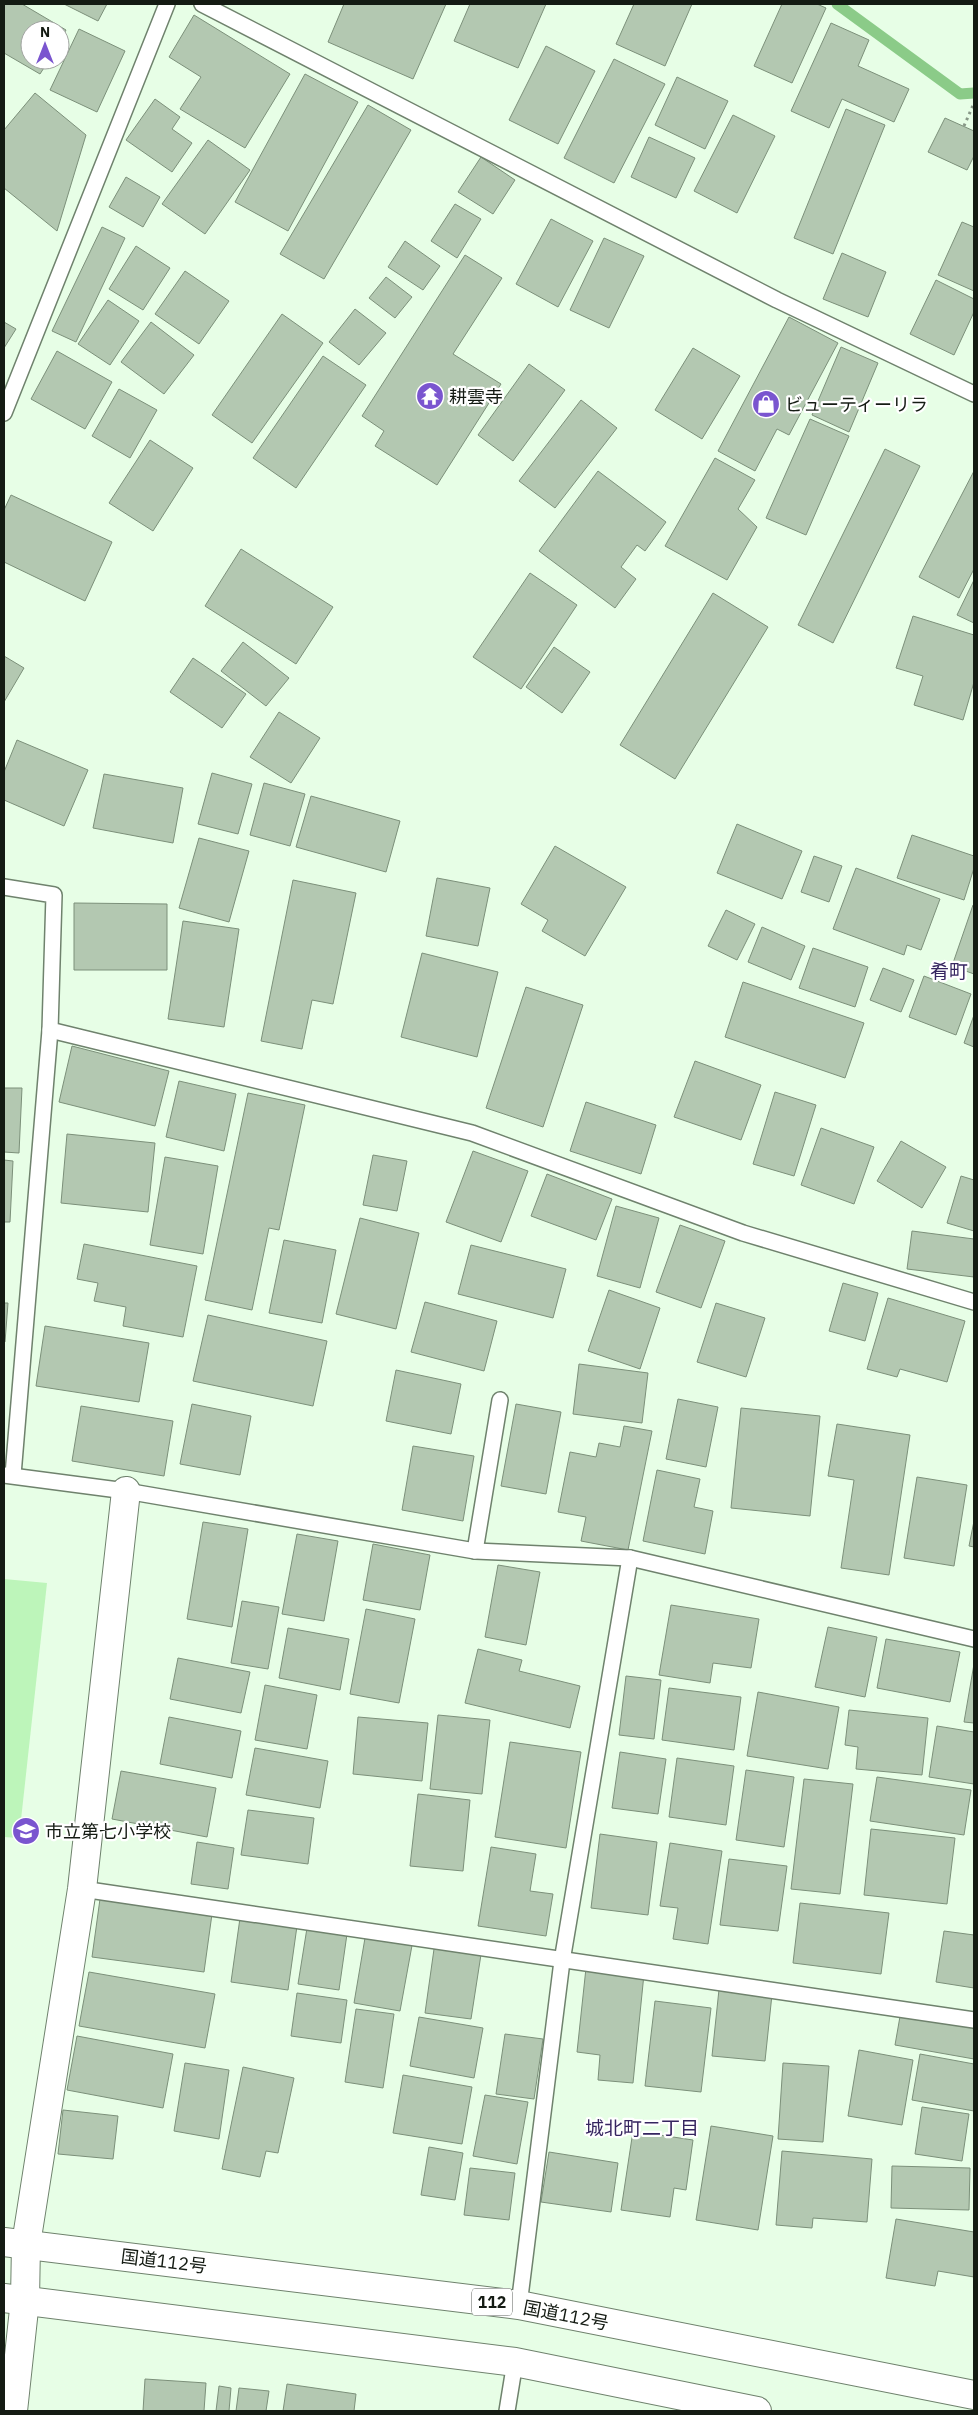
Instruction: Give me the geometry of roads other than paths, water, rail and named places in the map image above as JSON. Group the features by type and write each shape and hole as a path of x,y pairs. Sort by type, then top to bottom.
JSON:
{"main road":[{"path":"13,2411 15,2243 82,1889 126,1491"},
{"name":"国道112号","path":"15,2243 519,2305 974,2395"},
{"path":"15,2299 515,2362 757,2411"}],"lane":[{"path":"4,413 167,4"},
{"path":"202,4 777,300 974,394"},
{"path":"4,887 54,895 50,1030 8,1475 126,1491 475,1551 630,1558 974,1639"},
{"path":"50,1030 472,1133 743,1233 974,1302"},
{"path":"475,1551 500,1400"},
{"path":"519,2305 562,1961 630,1558"},
{"path":"82,1889 974,2020"},
{"path":"507,2411 515,2362"}],"waterway":[{"path":"837,4 960,94 974,93"}],"place":[{"name":"耕雲寺","path":"430,396"},
{"name":"ビューティーリラ","path":"766,404"},
{"name":"市立第七小学校","path":"26,1831"}],"district":[{"name":"肴町","path":"949,971"},
{"name":"城北町二丁目","path":"642,2128"}]}
